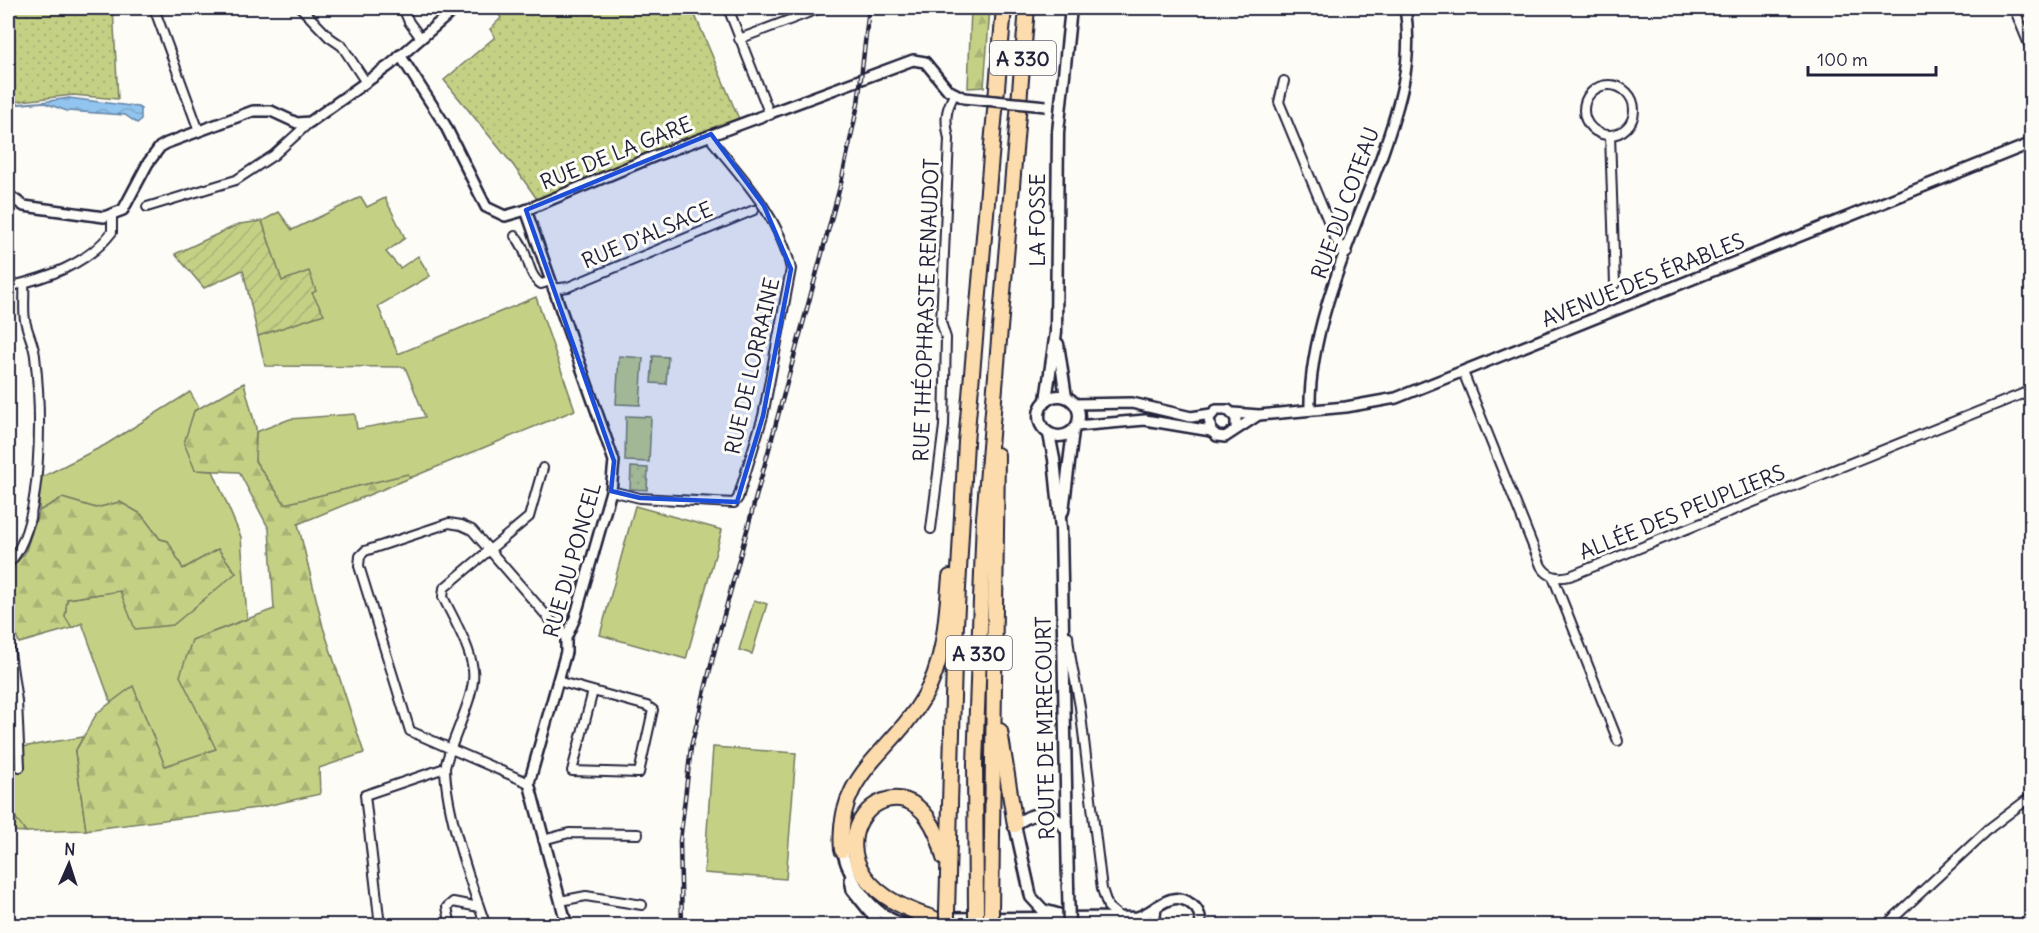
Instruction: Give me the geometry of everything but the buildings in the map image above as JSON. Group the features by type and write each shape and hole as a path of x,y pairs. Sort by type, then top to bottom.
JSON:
{"highway":[{"name":"A 330","path":"947,926 959,552 974,331 1004,8"},
{"name":"A 330","path":"976,919 975,764 978,664 993,394 1027,8"},
{"path":"991,919 997,447 993,394"},
{"path":"842,850 840,830 846,800 867,766 906,723 924,697 935,672 943,641 950,571 959,552"},
{"path":"995,633 1001,743 1015,825"},
{"path":"933,918 889,901 869,881 861,869 854,845 860,819 874,806 894,799 912,803 921,808 936,829 948,878"}],"main road":[{"path":"1060,108 1071,8"},
{"name":"LA FOSSE","path":"1046,400 1056,332 1060,108"},
{"name":"LA FOSSE","path":"1056,332 1070,401"},
{"path":"1056,396 1070,401 1079,415 1074,428 1064,436 1048,434 1039,420 1040,409 1046,400 1056,396"},
{"name":"ROUTE DE MIRECOURT","path":"1061,529 1074,428"},
{"name":"ROUTE DE MIRECOURT","path":"1048,434 1054,459 1061,529 1066,829 1072,922"},
{"path":"1066,829 1049,813 1027,816 1015,825 1031,897 1043,910 1072,922"}],"street":[{"path":"154,8 199,131"},
{"path":"302,8 329,37 342,46 365,81"},
{"path":"403,8 408,22 420,37"},
{"path":"147,207 236,180 274,155 310,123 400,55 456,8"},
{"path":"728,8 770,115"},
{"path":"739,39 821,8"},
{"name":"RUE DU COTEAU","path":"1310,410 1311,378 1320,331 1402,96 1409,51 1405,8"},
{"path":"2014,8 2031,52"},
{"name":"RUE DE LA GARE","path":"400,55 445,125 486,207 505,216 526,210 711,134 770,115 907,62 916,60 926,62 954,95"},
{"path":"1284,81 1279,102 1336,240 1347,253"},
{"path":"1605,85 1624,90 1632,98 1635,108 1633,119 1626,129 1610,135 1591,128 1584,112 1588,96 1605,85"},
{"path":"954,95 1060,108"},
{"name":"RUE THÉOPHRASTE RENAUDOT","path":"931,529 944,426 946,338 941,322 950,139 945,120 947,108 954,95"},
{"path":"8,195 24,206 94,217 112,215 125,207 143,171 160,147 259,110 271,111 301,124 310,123"},
{"name":"RUE DE LORRAINE","path":"611,491 640,498 737,502 763,416 791,269 785,249 764,206 713,142 711,134"},
{"path":"1610,135 1615,284"},
{"name":"AVENUE DES ÉRABLES","path":"1233,413 1259,415 1383,402 1463,372 2031,143"},
{"name":"RUE DU PONCEL","path":"526,210 614,460 611,491 576,618 566,638 567,645 529,783 567,926"},
{"name":"RUE D'ALSACE","path":"552,285 568,287 754,210"},
{"path":"8,287 24,284 72,265 97,249 112,232 112,215"},
{"path":"515,236 523,244 535,280 542,284 552,285"},
{"path":"8,564 17,554 35,498 38,434 35,354 25,320 24,284"},
{"path":"1463,372 1541,566 1553,577 1618,741"},
{"name":"ALLÉE DES PEUPLIERS","path":"1553,577 1570,576 2031,390"},
{"path":"1070,401 1132,403 1191,417 1211,414 1220,409 1233,413 1237,423 1236,429 1224,437 1217,436 1211,431 1208,423 1211,414"},
{"name":"AVENUE DES ÉRABLES","path":"1236,429 1259,415"},
{"path":"1074,428 1145,420 1211,431"},
{"path":"486,926 445,786 445,768 449,747 463,716 474,673 443,592 447,585 529,517 543,468"},
{"path":"529,783 410,731 359,566 360,556 366,551 449,523 461,525 472,530 566,638"},
{"path":"1062,620 1068,636 1070,667 1075,678 1080,707 1102,889 1108,907 1122,917"},
{"path":"8,639 17,700 20,767"},
{"path":"557,681 593,691 653,710 639,773 572,771 593,691"},
{"path":"380,926 365,795 445,768"},
{"path":"1885,926 1991,827 2031,796"},
{"path":"543,840 569,833 638,834"},
{"path":"842,850 850,877 877,908 914,926"},
{"path":"850,877 849,884 852,890 881,926"},
{"path":"560,901 585,896 642,905"},
{"path":"909,925 933,918 1072,922 1143,915 1167,900 1183,900 1196,908 1201,925"},
{"path":"451,926 447,907 453,902 479,907"},
{"path":"1154,926 1156,907"}],"highlighted area":[{"path":"711,134 764,206 791,269 763,416 737,502 640,498 611,491 614,461 526,210"}],"green space":[{"path":"8,8 113,8 118,99 73,95 13,102 8,64"},
{"path":"495,8 692,8 739,119 682,140 675,136 669,141 670,144 537,199 513,165 444,80 495,37 490,29 501,18"},
{"path":"971,8 990,8 984,87 968,88"},
{"path":"361,197 367,207 385,198 405,238 386,252 400,268 418,256 430,276 378,306 398,354 536,297 575,410 410,478 408,474 285,504 255,461 256,432 290,419 355,414 357,429 425,417 405,367 265,366 258,336 323,314 282,282 262,221 279,212 292,230"},
{"path":"262,221 282,281 309,271 316,291 312,293 324,314 258,336 243,270 204,288 175,254 239,224"},
{"path":"619,356 643,358 640,405 616,404"},
{"path":"653,356 668,357 666,384 651,383"},
{"path":"244,383 256,428 255,461 285,504 408,474 410,478 298,524 323,627 364,753 319,768 320,794 257,808 86,830 75,752 97,713 133,686 165,766 216,749 180,676 192,640 274,609 269,529 239,472 195,470 184,443 194,411"},
{"path":"190,392 199,408 194,411 195,470 213,471 241,537 247,619 192,640 216,749 165,767 133,687 111,703 82,623 72,628 65,617 67,599 236,573 218,549 183,569 168,541 160,539 141,514 120,502 96,508 62,498 39,511 40,478 105,445"},
{"path":"626,416 651,417 649,462 625,461"},
{"path":"631,467 648,468 647,490 630,489"},
{"path":"62,498 96,508 120,502 141,514 160,539 168,541 183,569 218,549 236,573 173,625 135,629 120,591 67,599 65,617 72,628 19,643 8,613 8,572 25,553 39,511"},
{"path":"635,506 722,530 686,659 600,635"},
{"path":"754,600 767,604 752,654 739,650"},
{"path":"8,718 10,718 10,749 16,748 14,816 26,832 8,831"},
{"path":"83,737 75,752 86,830 26,832 14,816 16,748"},
{"path":"713,747 796,753 786,879 704,873"}],"water":[{"path":"69,98 138,107 141,109 141,120 137,123 125,115 67,111 42,102"}],"waterway":[{"path":"8,105 42,102"}],"railway":[{"path":"682,926 680,841 691,747 717,641 841,183 858,104 869,8"}]}
